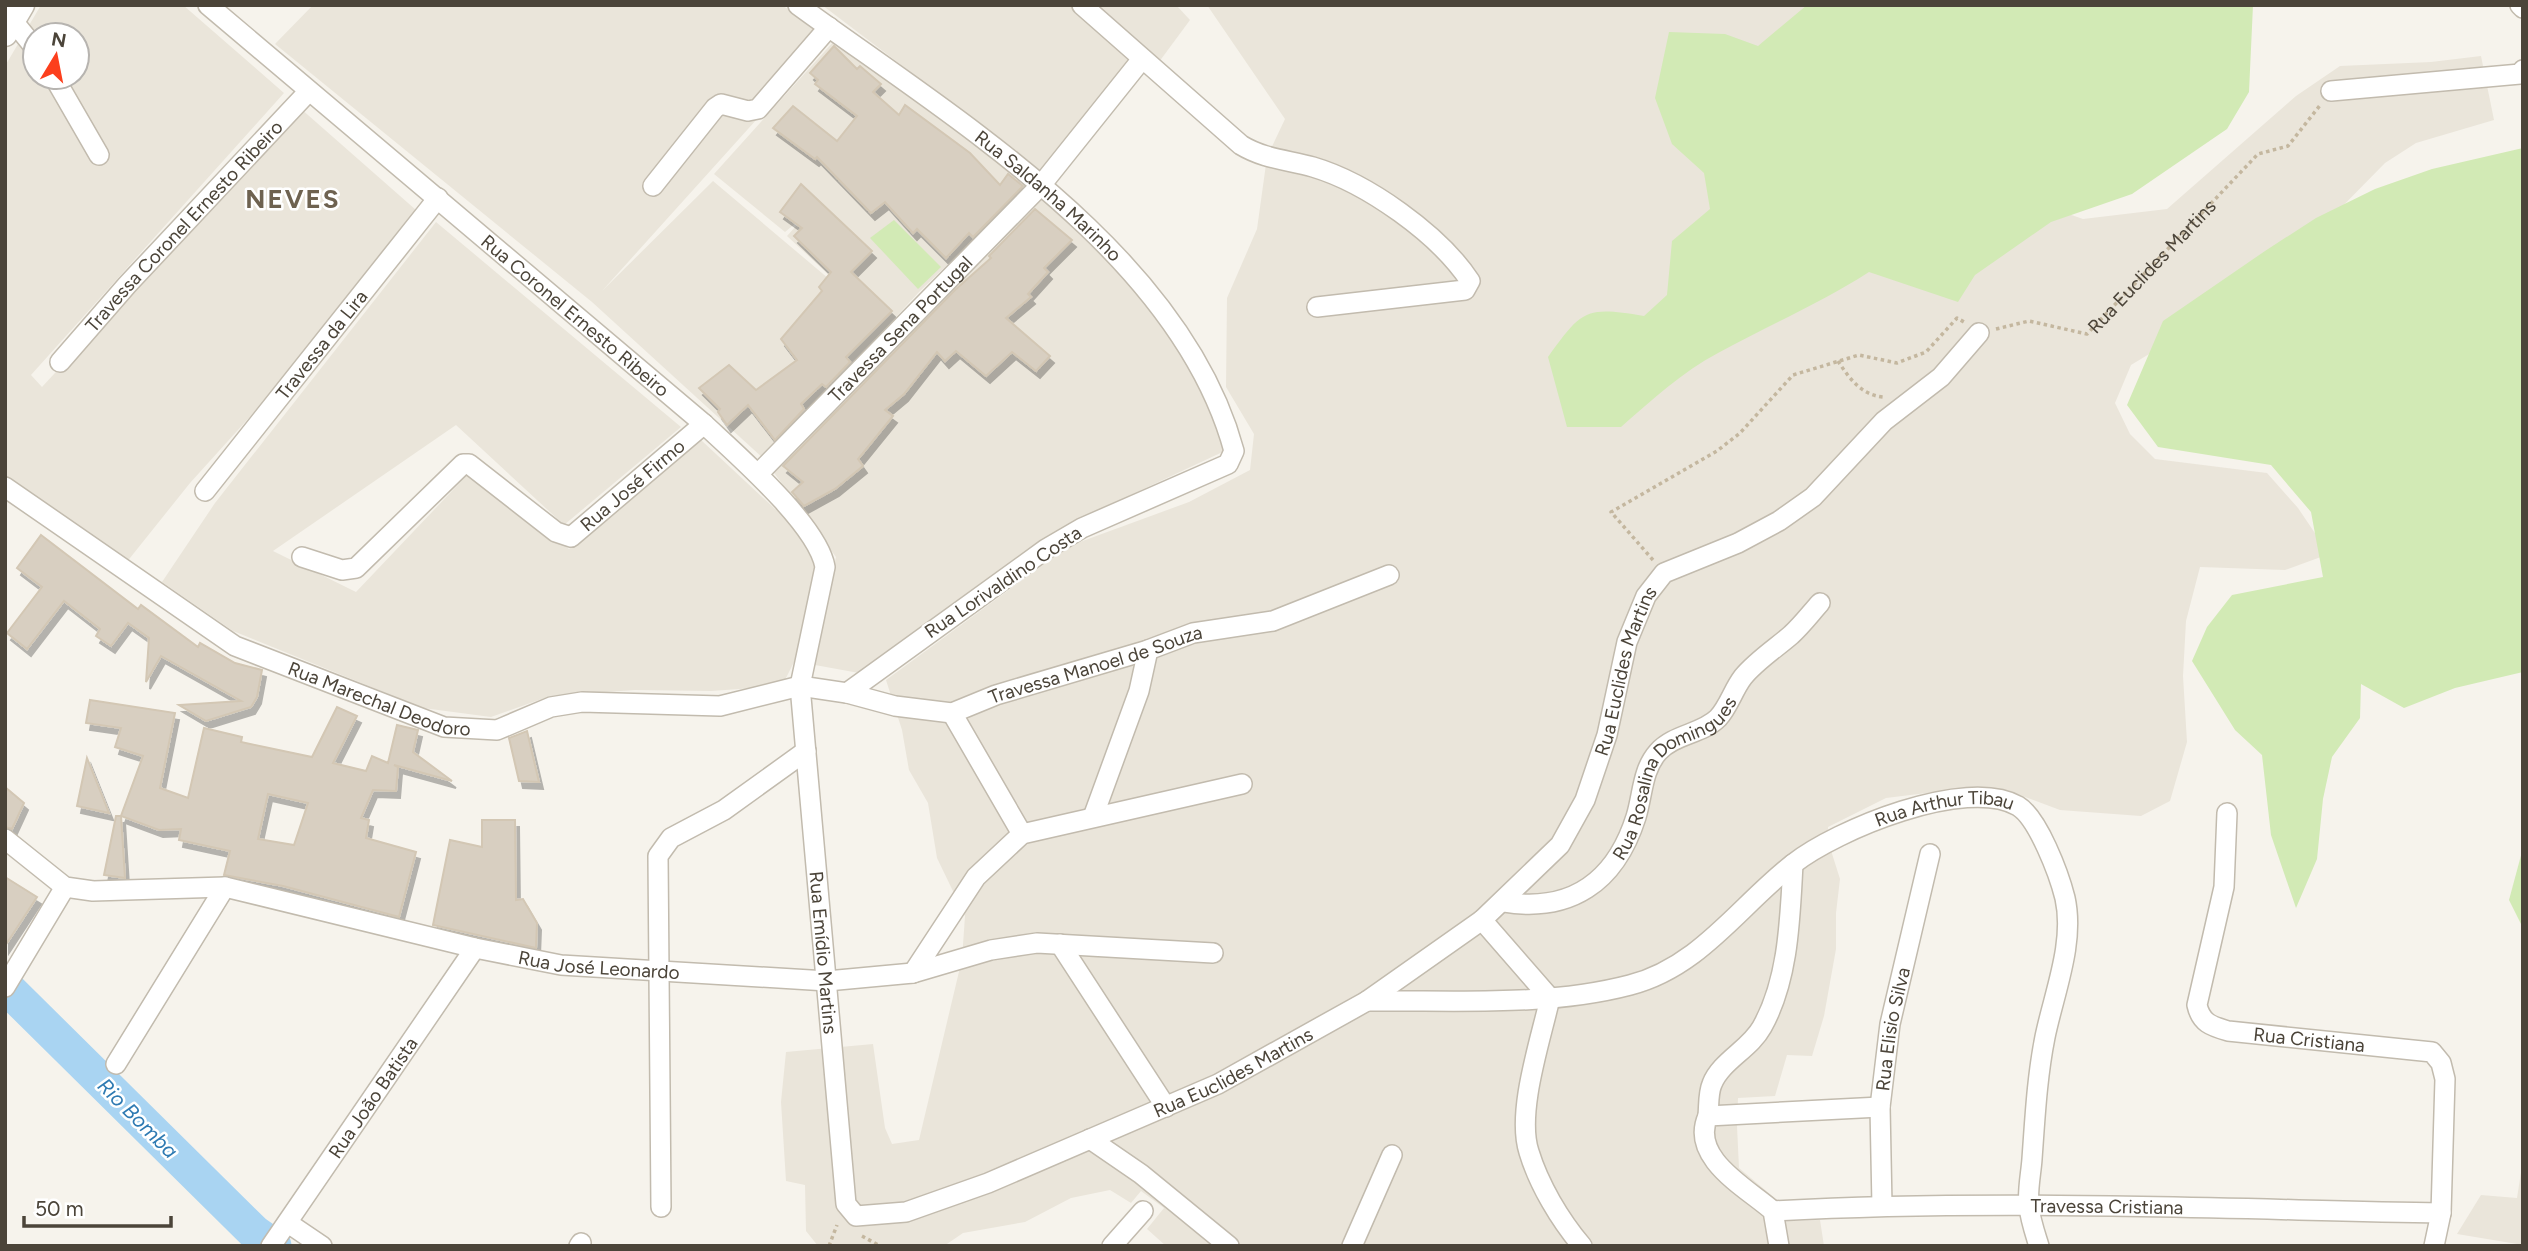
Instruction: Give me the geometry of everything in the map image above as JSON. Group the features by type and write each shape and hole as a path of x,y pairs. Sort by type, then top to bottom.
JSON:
{"street":[{"name":"Rua Coronel Ernesto Ribeiro","path":"208,5 705,424 758,474 807,531 823,558 825,567 800,687"},
{"name":"Rua Saldanha Marinho","path":"799,5 1042,184 1136,277 1169,316 1197,358 1232,445"},
{"path":"1082,5 1254,153 1316,168 1377,198 1420,228 1460,266 1469,281 1465,290 1317,307"},
{"path":"653,186 715,108 721,103 748,111 758,109 829,27"},
{"name":"Travessa Sena Portugal","path":"758,474 1042,184 1142,59"},
{"path":"2331,91 2520,74 2523,70"},
{"path":"62,91 99,155"},
{"name":"Travessa Coronel Ernesto Ribeiro","path":"60,362 127,285 309,91"},
{"name":"Travessa da Lira","path":"205,491 438,198"},
{"name":"Rua Euclides Martins","path":"856,1216 906,1212 988,1183 1218,1084 1367,1001 1482,920 1560,845 1585,800 1606,735 1630,633 1646,596 1664,573 1738,543 1779,521 1813,497 1884,422 1941,377 1979,333"},
{"name":"Rua José Firmo","path":"302,557 342,570 356,568 456,468 469,464 556,532 572,537 705,424"},
{"name":"Rua Lorivaldino Costa","path":"847,693 1046,549 1082,527 1228,464 1234,451 1232,445"},
{"name":"Rua Marechal Deodoro","path":"5,487 234,646 444,727 497,730 551,707 582,702 720,706 800,687"},
{"name":"Travessa Manoel de Souza","path":"800,687 847,693 895,706 952,713 1019,687 1148,650 1193,633 1273,621 1389,575"},
{"name":"Rua Rosalina Domingues","path":"1503,902 1541,906 1570,900 1588,888 1611,864 1625,841 1636,818 1646,769 1654,757 1673,740 1717,719 1745,675 1794,632 1820,603"},
{"path":"1093,817 1139,691 1148,650"},
{"name":"Rua Emídio Martins","path":"800,687 845,1204 856,1216"},
{"path":"952,713 1022,834"},
{"path":"661,1208 657,871 663,845 724,810 806,751"},
{"path":"913,974 976,877 1022,834 1242,784"},
{"name":"Rua Arthur Tibau","path":"1367,1001 1550,998 1630,985 1671,968 1706,946 1793,863 1828,841 1893,812 1955,800 1991,797 2017,805 2034,819 2065,899 2067,935 2037,1091 2028,1205 2039,1246"},
{"name":"Rua Cristiana","path":"2227,813 2224,887 2197,1005 2200,1016 2209,1026 2228,1031 2432,1052 2441,1063 2445,1079 2441,1213 2434,1246"},
{"path":"5,839 65,887 8,983"},
{"name":"Rua Elisio Silva","path":"1882,1206 1880,1107 1890,1024 1930,854"},
{"path":"1779,1246 1773,1211 1721,1168 1706,1148 1704,1128 1711,1086 1716,1075 1761,1029 1772,1006 1784,955 1793,863"},
{"name":"Rua José Leonardo","path":"65,887 93,891 225,887 475,948 561,965 827,981 913,974 991,950 1037,943 1213,953"},
{"path":"116,1063 225,887"},
{"path":"1482,920 1550,998 1526,1111 1528,1151 1563,1223 1582,1246"},
{"path":"1060,944 1166,1107"},
{"name":"Rua João Batista","path":"271,1246 475,948"},
{"path":"1708,1116 1880,1107"},
{"path":"1090,1139 1141,1174 1230,1246"},
{"path":"1352,1246 1392,1155"},
{"name":"Travessa Cristiana","path":"1773,1211 1882,1206 2028,1205 2441,1213"},
{"path":"1112,1246 1143,1211"},
{"path":"288,1223 322,1246"}],"path":[{"name":"Rua Euclides Martins","path":"1979,333 2029,321 2087,334 2258,154 2288,146 2331,91"},
{"path":"1664,573 1611,512 1717,451 1740,433 1793,376 1859,355 1897,363 1926,352 1957,318 1979,333"},
{"path":"1838,362 1853,383 1874,397 1914,400"}],"shaded area":[{"path":"41,5 183,5 284,93 31,375 42,387 300,108 416,210 284,379 190,483 126,563 5,477 5,66 21,39 21,91 91,91 91,21 32,21"},
{"path":"313,5 782,5 829,39 602,291 713,181 874,317 787,236 807,214 785,232 714,174 834,41 1035,180 919,292 764,459 592,302 275,44"},
{"path":"822,5 1077,5 1137,56 1041,171"},
{"path":"1079,5 1176,5 1190,20 1156,66"},
{"path":"1207,5 1881,5 2034,202 2083,219 2167,209 2296,96 2340,66 2431,62 2481,56 2494,120 2416,143 2385,163 2268,282 2131,365 2115,403 2130,434 2155,459 2267,473 2298,508 2329,554 2285,570 2200,567 2186,621 2183,676 2187,742 2170,801 2141,816 2060,810 2009,791 1951,790 1886,798 1828,827 1828,841 1840,879 1836,949 1824,1016 1812,1056 1787,1055 1775,1096 1738,1098 1737,1126 1739,1168 1789,1210 1789,1221 1820,1220 1824,1246 1166,1246 1147,1229 1164,1208 1141,1191 1131,1203 1110,1190 1071,1198 1025,1222 963,1233 944,1246 818,1246 806,1231 805,1185 786,1181 781,1102 786,1052 873,1044 885,1128 892,1144 919,1140 962,959 965,916 937,858 928,803 909,770 902,730 886,680 1069,546 1189,502 1250,470 1254,434 1226,387 1227,298 1257,229 1267,157 1285,119"},
{"path":"1040,197 1153,302 1196,363 1229,449 1075,521 1023,553 947,614 859,673 815,665 814,651 836,557 772,470"},
{"path":"436,222 681,427 564,525 456,425 273,551 356,592 470,472 569,549 701,440 788,521 818,561 798,654 782,686 711,691 635,690 550,696 491,717 423,708 233,631 162,582 215,503"},
{"path":"2523,1160 2523,1245 2457,1234 2481,1195 2517,1198"}],"green space":[{"path":"1807,5 2253,5 2249,92 2227,129 2132,194 2051,222 1975,275 1958,302 1869,272 1692,369 1621,427 1567,427 1548,357 1569,329 1587,315 1609,312 1644,316 1667,295 1672,241 1710,209 1704,173 1672,144 1655,98 1669,32 1725,34 1758,46"},
{"path":"2523,148 2523,672 2455,688 2404,708 2361,684 2360,718 2332,757 2323,799 2317,859 2296,908 2271,835 2262,755 2235,730 2192,661 2207,627 2232,595 2323,577 2311,512 2271,465 2158,447 2127,405 2163,321 2265,251 2316,218 2375,189 2432,169"},
{"path":"894,220 941,267 918,289 870,238"},
{"path":"2523,848 2523,928 2509,900"}],"building":[{"path":"834,46 857,69 860,66 881,84 873,92 899,115 905,105 970,153 1000,185 1008,174 1023,186 973,237 969,233 946,258 917,229 913,233 885,202 871,213 817,157 815,159 773,128 793,106 837,141 857,116 815,84 818,80 810,73"},
{"path":"801,184 872,251 851,272 892,311 846,357 850,362 826,387 822,384 801,404 804,409 775,440 748,405 727,425 718,412 720,409 699,388 729,365 756,390 797,360 781,339 822,291 819,287 831,272 794,236 802,228 780,212"},
{"path":"1035,209 1072,240 1044,268 1048,272 1028,294 1031,297 1006,318 1050,356 1036,371 1012,352 986,376 956,351 945,361 937,352 904,394 885,410 893,416 858,459 863,466 835,489 804,506 792,492 803,482 783,466 955,290 991,258 989,256"},
{"path":"41,535 138,609 141,605 198,647 200,643 235,663 262,670 257,697 251,707 206,721 179,705 241,701 161,656 146,682 149,638 128,623 111,646 96,636 100,629 64,601 27,649 7,633 42,587 17,568"},
{"path":"90,700 175,713 160,788 188,798 204,728 242,737 241,742 312,757 337,707 357,716 333,763 366,771 372,756 388,763 397,725 418,730 413,752 452,781 394,765 398,767 396,791 373,790 361,818 369,820 366,838 416,852 399,917 283,886 224,875 230,851 179,840 181,829 159,830 121,816 143,756 115,747 121,728 86,723","holes":["268,794 308,803 294,845 258,839"]},
{"path":"527,731 539,782 519,781 509,738"},
{"path":"87,758 109,813 77,806"},
{"path":"5,787 24,803 12,829 5,827"},
{"path":"116,816 121,816 125,878 104,875"},
{"path":"482,820 515,820 516,900 523,899 537,923 536,948 433,925 450,840 482,847"},
{"path":"5,877 37,897 5,946"}],"waterway":[{"name":"Rio Bomba","path":"5,986 254,1232 274,1246"}],"district":[{"name":"NEVES","path":"293,199"}]}
